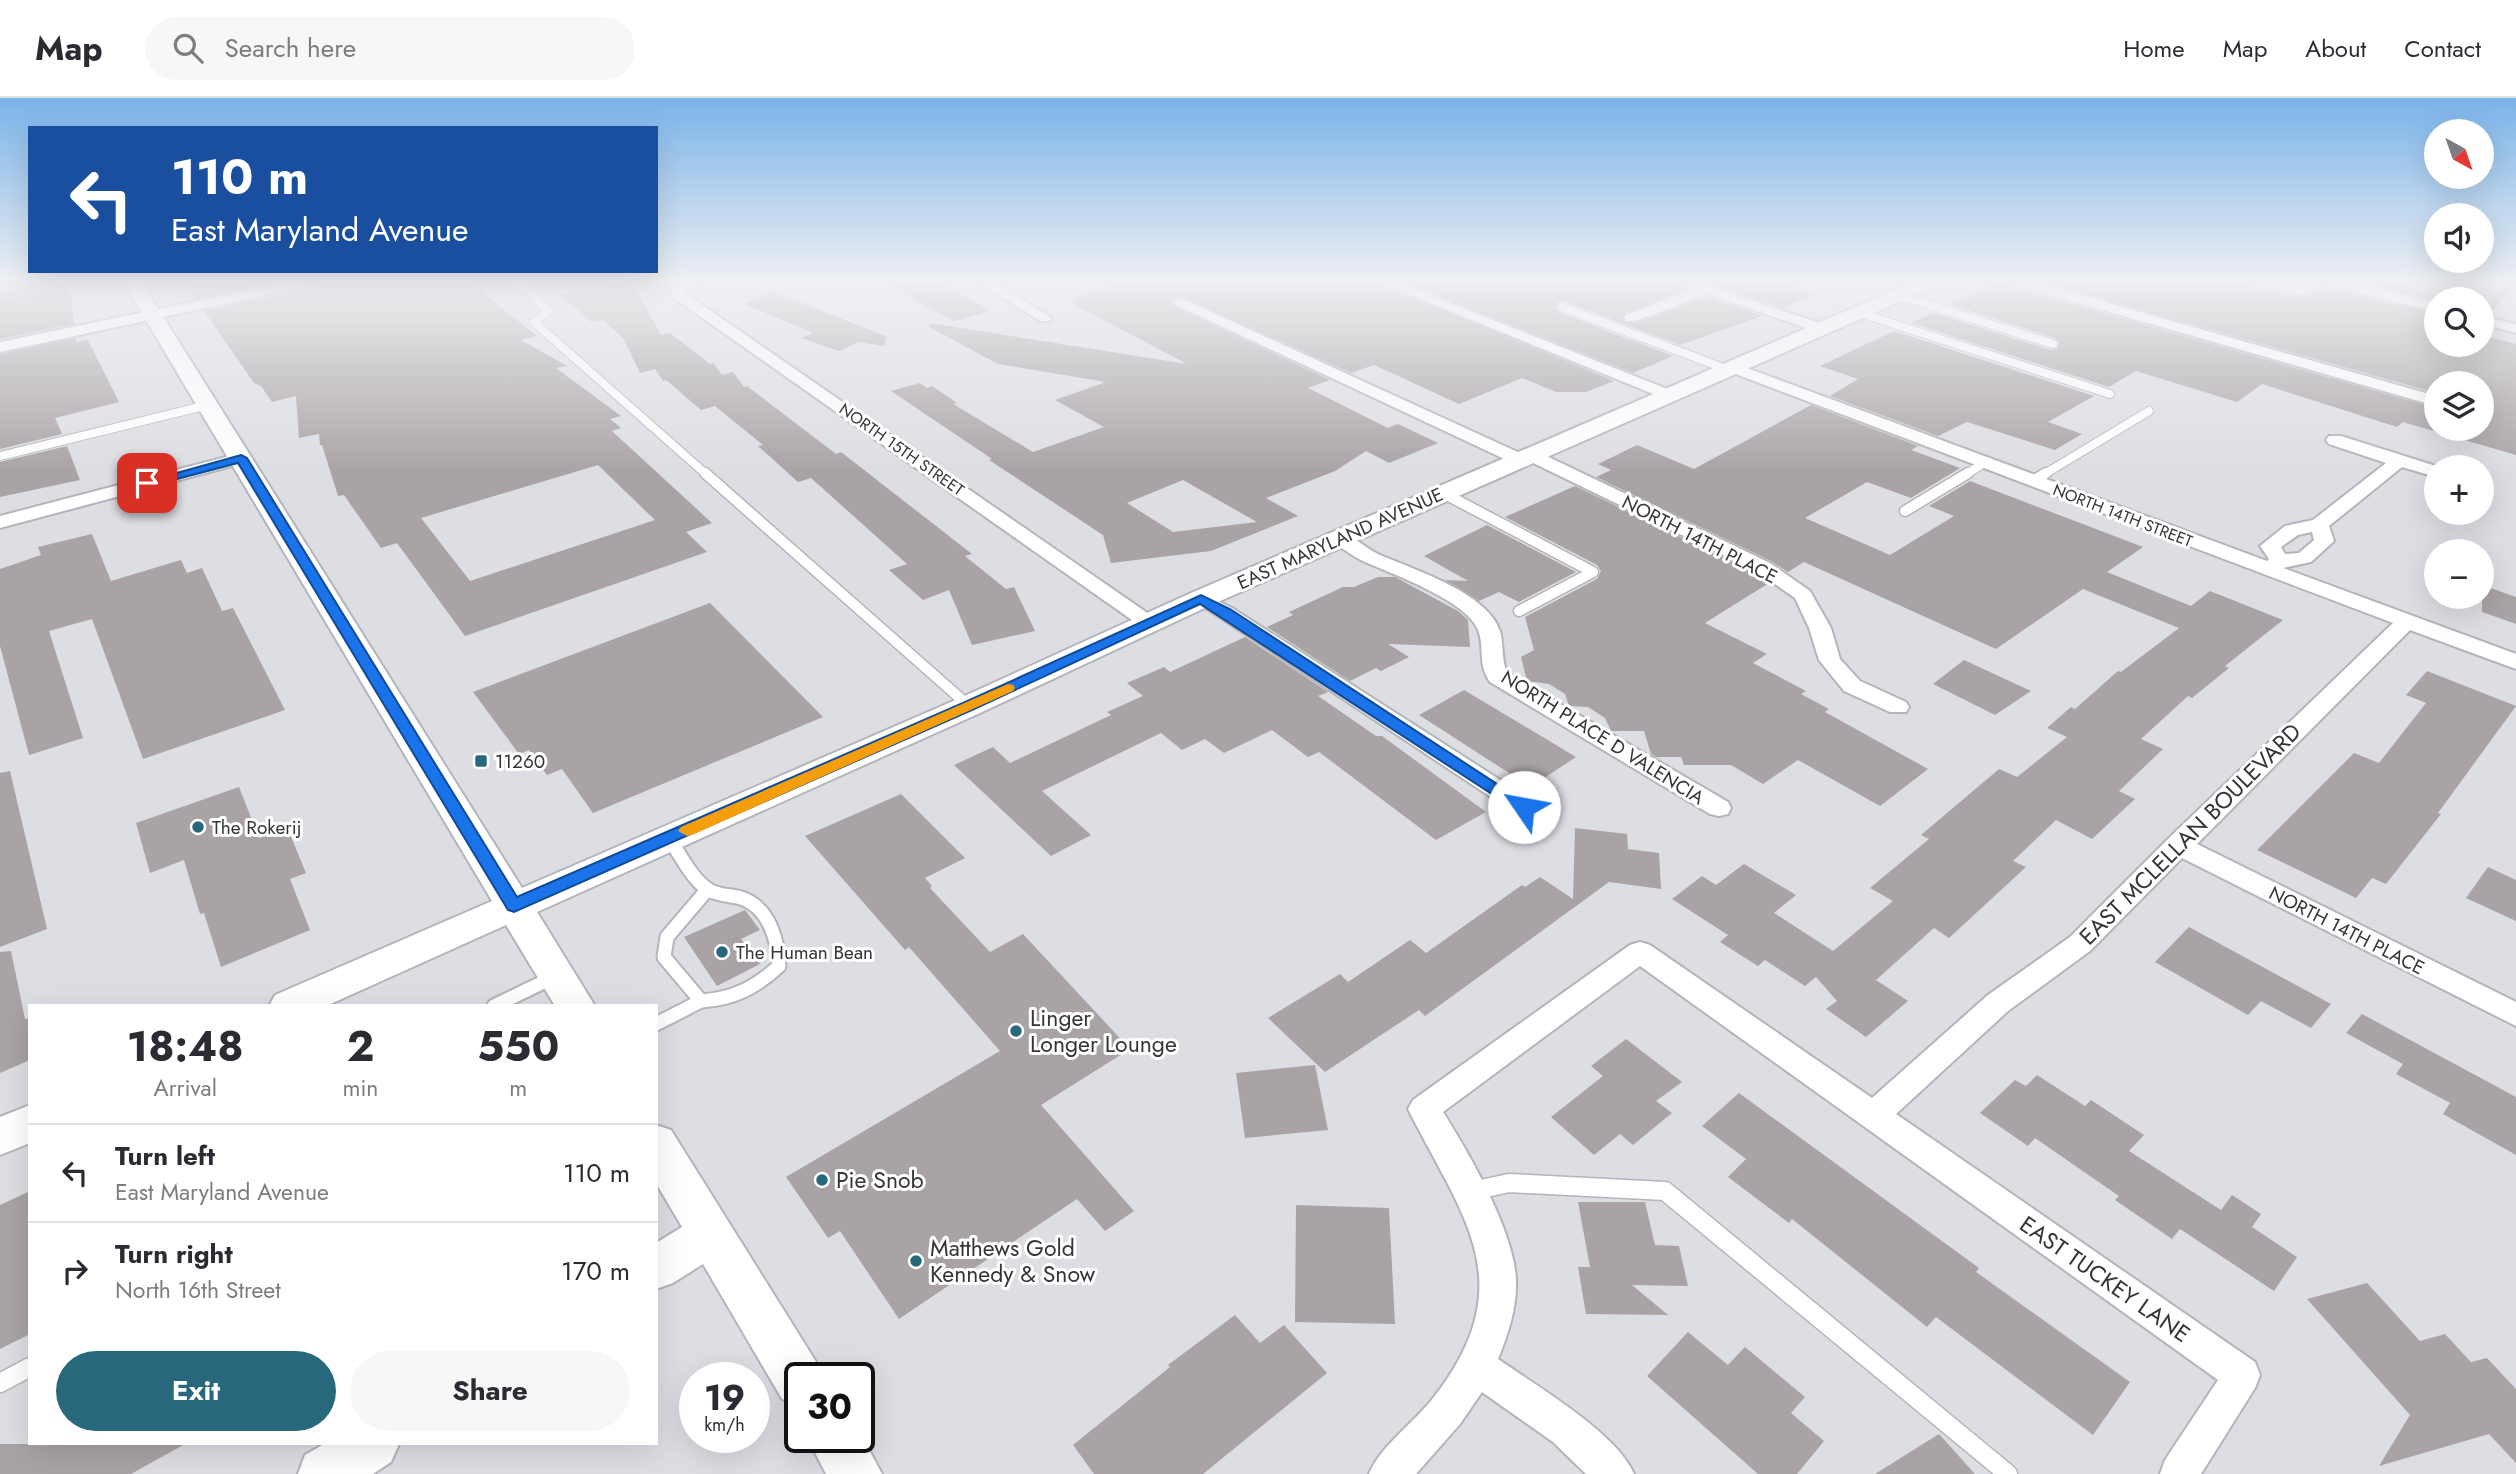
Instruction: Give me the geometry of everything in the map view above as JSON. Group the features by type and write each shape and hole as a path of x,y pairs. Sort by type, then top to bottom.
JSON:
{"street":[{"path":"171,344 566,991"},
{"name":"NORTH 15TH STREET","path":"750,344 1149,623"},
{"name":"NORTH 14TH PLACE","path":"1275,344 1763,567 1803,595 1820,628 1830,660 1852,686 1898,707"},
{"path":"1542,344 1670,395"},
{"name":"EAST MARYLAND AVENUE","path":"294,1004 969,706 1201,599 1783,344"},
{"path":"2238,344 2424,398"},
{"name":"NORTH 14TH STREET","path":"1728,368 2033,481 2274,565 2407,621 2516,662"},
{"path":"2335,440 2424,468"},
{"path":"0,522 241,458"},
{"path":"2319,525 2324,541 2304,558 2274,565 2270,546 2292,530 2319,525 2399,461"},
{"path":"2283,537 2315,548"},
{"name":"NORTH PLACE D VALENCIA","path":"1340,538 1369,557 1409,572 1472,607 1489,630 1492,663 1498,677 1719,808"},
{"path":"1201,599 1524,807"},
{"name":"EAST MCLELLAN BOULEVARD","path":"1873,1116 1991,1006 2048,963 2080,944 2407,621"},
{"name":"NORTH 14TH PLACE","path":"2178,845 2516,1015"},
{"path":"1388,1474 1426,1439 1476,1366 1497,1320 1499,1277 1484,1224 1446,1143 1424,1109 1640,952 1873,1116"},
{"name":"EAST TUCKEY LANE","path":"1873,1116 2242,1375 2179,1474"},
{"path":"0,1137 28,1124"},
{"path":"658,1146 788,1362"},
{"path":"658,1267 710,1235"},
{"path":"1476,1366 1566,1429 1615,1474"},
{"path":"324,1474 371,1445"},
{"path":"843,1453 856,1474"}],"lane":[{"path":"559,344 969,706"},
{"path":"1663,344 1728,368"},
{"path":"1956,344 2110,394"},
{"path":"0,456 208,405"},
{"path":"2033,481 2150,411"},
{"path":"1905,511 1984,463"},
{"path":"1443,493 1593,572 1519,611"},
{"path":"658,1023 701,1001 727,1000 760,984 779,966 780,947 771,928 754,905 707,890 669,838"},
{"path":"701,1001 664,957 667,937 707,890"},
{"path":"504,1004 566,991"},
{"path":"1468,1192 1509,1182 1665,1191 2008,1474"},
{"path":"0,1383 28,1368"}],"building":[{"path":"46,344 90,344 119,402 55,418 62,434 0,449 0,354"},
{"path":"227,344 528,344 567,366 556,368 621,416 610,419 621,428 612,431 712,523 686,532 707,552 465,636 397,543 381,548 344,495 338,496 320,445 319,434 299,438 296,396 272,402 261,386 254,383","holes":["598,465 655,520 470,581 421,518"]},
{"path":"626,344 684,344 710,364 713,363 722,375 733,372 744,387 747,386 836,454 841,452 972,554 965,556 1006,589 1014,587 1035,631 972,645 949,590 923,600 889,570 907,564 811,478 798,482 758,446 763,445 715,406 701,410 666,380 663,381 655,369 640,373"},
{"path":"819,344 853,344 839,351"},
{"path":"961,344 1063,344 1187,364 1150,344 1254,344 1330,380 1308,388 1388,428 1398,424 1438,443 1389,463 1366,451 1335,471 1266,498 1298,516 1211,551 1111,563 1103,535 891,391 920,383 927,388 932,386 957,403 953,404 1033,452 1104,427 1055,400 1106,382 998,364","holes":["1183,480 1257,522 1173,532 1127,503"]},
{"path":"1287,344 1525,344 1614,381 1586,392 1556,392 1522,378 1459,404 1374,365 1351,373"},
{"path":"1560,344 1642,344 1673,356 1633,373"},
{"path":"1866,344 1935,344 2094,396 2048,422 2082,434 2055,450 1967,422 1938,436 1830,396 1858,379 1820,366"},
{"path":"1977,344 2033,344 2051,350 2057,349 2059,344 2212,344 2424,405 2424,428 2403,422 2397,427 2262,384 2237,402 2136,371 2109,387"},
{"path":"2263,344 2424,344 2424,357 2494,357 2494,344 2516,344 2516,455 2468,441 2494,441 2494,371 2424,371 2424,390"},
{"path":"1811,405 1918,446 1911,450 1960,468 1911,498 1867,482 1805,518 1890,555 1954,516 1929,506 1970,481 2143,547 2107,572 2191,606 2210,591 2283,620 2225,666 2229,668 2192,698 2188,696 2141,739 2163,749 2119,791 2135,799 2092,839 2056,820 2013,861 2026,867 1949,938 1934,928 1876,980 1908,1001 1866,1037 1826,1009 1837,1001 1816,977 1805,986 1765,960 1758,966 1720,942 1728,935 1672,899 1702,876 1716,885 1744,864 1796,895 1774,913 1833,951 1893,901 1870,888 1929,839 1921,835 1999,769 2017,777 2067,737 2047,728 2071,707 2075,709 2118,671 2121,672 2179,628 2083,589 1996,649 1804,562 1788,572 1771,561 1596,477 1611,470 1598,464 1637,445 1694,469"},
{"path":"67,446 80,480 0,497 0,462"},
{"path":"1575,486 1755,573 1769,583 1705,623 1767,654 1753,663 1806,691 1801,694 1829,709 1825,712 1928,769 1880,806 1798,760 1763,784 1731,765 1684,765 1681,757 1656,757 1651,754 1644,731 1611,731 1605,718 1588,707 1569,706 1565,694 1549,684 1527,681 1521,657 1534,650 1525,617 1597,579 1601,571 1597,565 1505,517"},
{"path":"1487,525 1576,572 1519,602 1499,592 1479,601 1445,580 1468,581 1424,556"},
{"path":"92,534 111,581 181,560 187,573 202,568 222,611 233,608 285,710 143,759 92,619 49,631 83,738 29,755 0,646 0,569 41,555 38,547"},
{"path":"1378,577 1395,577 1458,611 1468,620 1470,647 1388,644 1409,657 1381,671 1376,668 1350,681 1267,627 1293,615 1289,612 1343,587 1354,587"},
{"path":"2494,589 2516,597 2516,624 2482,612 2482,609 2494,609"},
{"path":"710,603 823,717 593,813 562,769 547,775 529,750 519,754 473,692"},
{"path":"1245,637 1328,692 1318,696 1376,736 1382,736 1486,812 1436,840 1319,752 1308,757 1272,730 1224,753 1205,739 1182,750 1161,733 1042,791 1091,835 1051,856 954,765 993,747 1010,763 1111,715 1107,712 1143,696 1127,683 1164,667 1170,672"},
{"path":"1964,660 2031,691 1995,715 1933,684"},
{"path":"2427,671 2516,706 2438,813 2441,814 2386,884 2372,878 2356,898 2257,850 2354,753 2379,763 2426,703 2406,695"},
{"path":"1464,690 1576,757 1538,782 1530,777 1523,782 1419,715"},
{"path":"10,771 47,929 0,947 0,773"},
{"path":"239,787 259,838 287,827 306,873 290,879 310,930 221,967 204,913 200,914 184,860 150,873 136,823"},
{"path":"901,794 965,858 925,878 932,886 930,888 990,952 1023,934 1130,1049 1041,1105 1134,1211 1105,1231 1077,1199 899,1319 840,1231 828,1238 786,1177 1000,1051 909,947 905,950 805,836"},
{"path":"1575,828 1627,834 1628,849 1659,853 1661,889 1609,882 1425,1016 1419,1010 1325,1072 1268,1018 1340,974 1348,982 1410,940 1426,953 1522,885 1525,887 1540,877 1573,899"},
{"path":"2488,867 2516,880 2516,921 2466,898"},
{"name":"The Human Bean","path":"745,910 760,930 741,939 760,964 717,986 684,937"},
{"path":"2189,927 2331,1004 2311,1028 2261,1001 2248,1015 2155,962"},
{"path":"11,951 25,1019 28,1018 28,1061 0,1073 0,952"},
{"path":"2362,1014 2516,1097 2516,1155 2443,1114 2450,1103 2396,1074 2403,1064 2346,1033"},
{"path":"1626,1039 1682,1082 1656,1101 1672,1113 1633,1145 1620,1134 1594,1155 1551,1117 1603,1076 1591,1066"},
{"path":"1315,1065 1328,1130 1245,1138 1236,1073"},
{"path":"2037,1075 2085,1106 2091,1100 2144,1135 2129,1151 2221,1210 2232,1195 2261,1214 2252,1227 2297,1257 2274,1291 2180,1229 2172,1239 2115,1200 2119,1196 2035,1138 2028,1146 1980,1113 2015,1080 2026,1086"},
{"path":"1739,1093 1979,1268 1976,1272 2130,1382 2093,1435 1936,1317 1927,1327 1792,1219 1789,1223 1728,1177 1746,1159 1702,1126"},
{"path":"28,1192 28,1335 0,1349 0,1205"},
{"path":"1578,1202 1645,1202 1655,1245 1679,1246 1688,1286 1632,1285 1668,1315 1586,1314 1578,1267 1590,1267"},
{"path":"1296,1205 1389,1208 1395,1324 1295,1322"},
{"path":"2367,1283 2420,1341 2445,1334 2471,1362 2487,1358 2516,1389 2516,1463 2489,1434 2379,1466 2410,1415 2307,1299"},
{"path":"1235,1315 1260,1343 1284,1325 1327,1373 1203,1474 1094,1474 1073,1445 1170,1367 1168,1365"},
{"path":"1688,1332 1728,1365 1745,1347 1805,1397 1791,1413 1824,1441 1797,1474 1758,1474 1647,1376"},
{"path":"1939,1434 1975,1474 1875,1474"},
{"path":"0,1444 183,1445 131,1474 0,1474"}],"slow traffic":[{"path":"687,831 1008,688"}],"place":[{"name":"11260","path":"481,761"},
{"name":"The Rokerij","path":"198,827"},
{"name":"The Human Bean","path":"722,952"},
{"name":"Linger Longer Lounge","path":"1016,1031"},
{"name":"Pie Snob","path":"822,1180"},
{"name":"Matthews Gold Kennedy & Snow","path":"916,1261"}],"route":[{"path":"147,483 241,458 514,906 969,706 1201,599 1524,807"}]}
